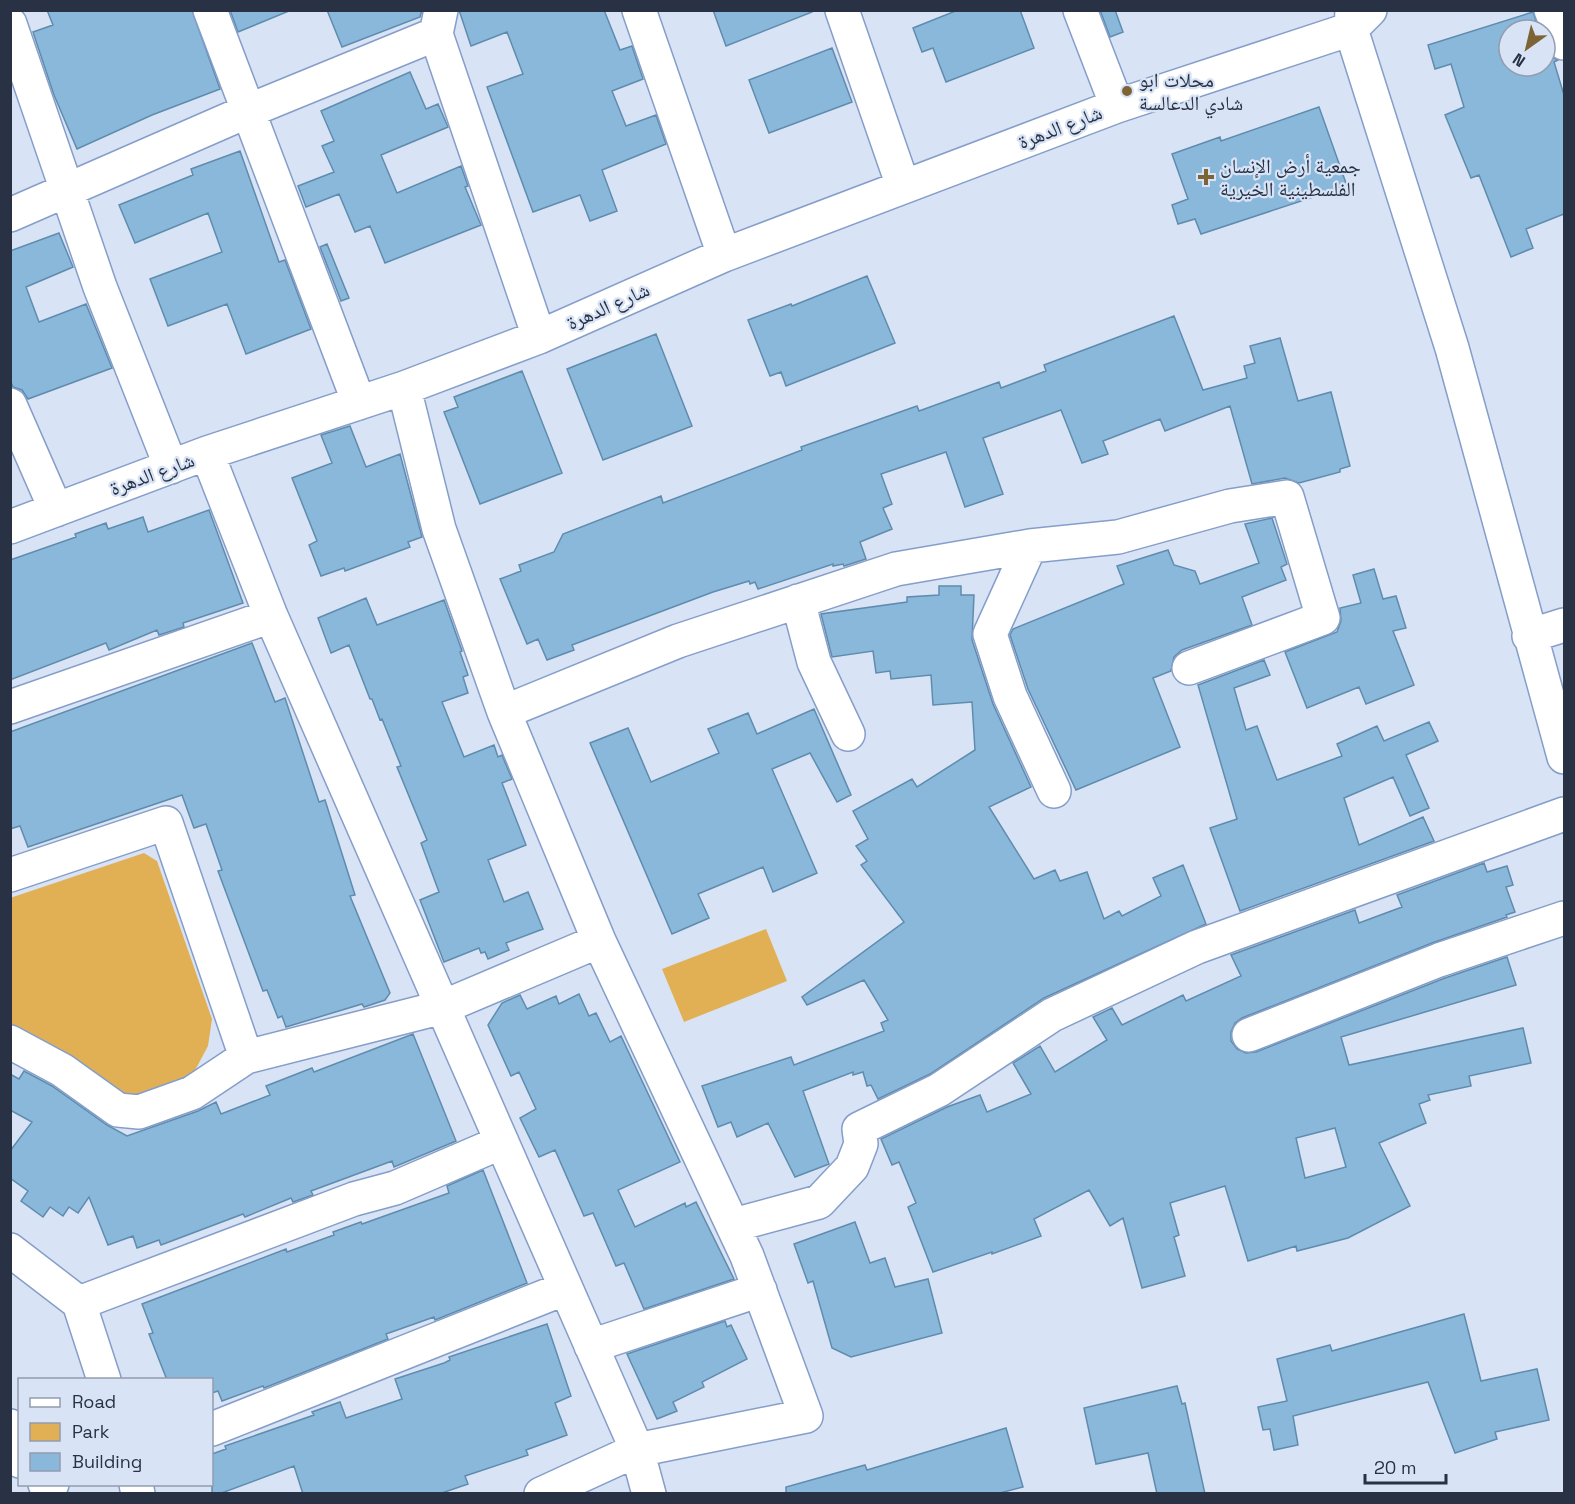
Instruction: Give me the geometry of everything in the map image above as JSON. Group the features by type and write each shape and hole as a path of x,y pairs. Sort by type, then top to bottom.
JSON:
{"street":[{"path":"210,10 359,403"},
{"path":"639,10 724,255"},
{"path":"842,10 903,186"},
{"path":"1080,10 1117,106"},
{"path":"1551,10 1564,43"},
{"path":"1353,15 1452,348 1564,757"},
{"name":"شارع الدهرة","path":"10,527 207,453 404,388 539,337 724,255 903,186 1202,76 1353,15"},
{"path":"10,215 66,193 439,22 539,337"},
{"path":"10,24 66,193 171,467"},
{"path":"404,388 439,529 504,712 599,941 734,1225 806,1416 637,1450 541,1494"},
{"path":"10,405 56,510"},
{"path":"207,453 271,616 637,1450 649,1494"},
{"path":"504,712 678,641 896,569 1030,546 1118,537 1230,506 1287,497 1323,618 1189,668"},
{"path":"1030,546 990,634 1010,696 1054,791"},
{"path":"798,602 814,662 848,734"},
{"path":"10,707 271,616"},
{"path":"1529,636 1564,625"},
{"path":"734,1225 819,1202 852,1167 861,1144 859,1129 939,1090 1052,1015 1197,947 1564,814"},
{"path":"10,875 166,823 246,1057"},
{"path":"1249,1035 1439,960 1564,918"},
{"path":"10,1042 62,1070 118,1110 139,1112 192,1093 246,1057 443,1007 599,941"},
{"path":"79,1303 354,1199 395,1188 502,1142"},
{"path":"10,1250 79,1303 103,1378"},
{"path":"213,1428 566,1288"},
{"path":"591,1346 760,1290"},
{"path":"10,1426 18,1454"}],"green space":[{"path":"144,853 157,861 212,1019 208,1046 192,1076 132,1098 116,1091 61,1050 11,1025 10,898"},
{"path":"766,929 787,981 684,1022 662,969"}],"building":[{"path":"47,10 192,10 220,89 152,115 77,149 54,95 33,32 53,25"},
{"path":"230,10 289,10 289,11 238,32"},
{"path":"327,10 422,10 420,17 342,47"},
{"path":"459,10 604,10 620,50 632,46 643,79 612,91 626,126 656,115 666,144 602,170 617,211 590,221 580,195 533,212 487,87 523,74 507,32 471,46"},
{"path":"713,10 812,10 812,12 726,46"},
{"path":"958,10 1020,10 1034,48 946,82 933,48 922,52 913,28"},
{"path":"1100,10 1115,10 1123,32 1110,37"},
{"path":"1533,12 1535,18 1514,18"},
{"path":"1497,23 1497,78 1557,78 1557,72 1564,95 1564,214 1526,229 1533,248 1511,257 1479,175 1471,178 1445,115 1464,107 1451,64 1435,69 1428,45"},
{"path":"832,48 852,102 769,133 749,80"},
{"path":"410,72 426,109 438,104 448,127 381,155 397,193 461,166 468,186 465,187 481,225 385,263 370,226 355,232 339,194 306,207 298,186 334,172 322,146 334,141 321,111"},
{"path":"1319,107 1347,186 1201,234 1195,219 1178,224 1172,205 1188,199 1172,154 1220,137 1221,141"},
{"path":"240,151 279,262 285,260 311,329 246,354 227,304 168,326 150,279 222,252 208,213 135,243 119,205 193,175 191,169"},
{"path":"59,233 73,267 26,287 39,322 86,304 112,368 28,399 22,390 13,387 10,380 10,251"},
{"path":"327,244 349,298 341,301 320,247"},
{"path":"867,276 895,343 786,386 781,372 770,376 748,320 791,304 792,306"},
{"path":"1174,316 1203,390 1247,378 1244,366 1255,363 1250,346 1280,338 1298,401 1331,392 1350,466 1340,469 1340,472 1299,483 1285,478 1252,484 1230,406 1165,431 1160,419 1103,441 1108,454 1082,463 1061,410 983,438 1003,494 965,507 946,452 881,474 892,504 883,508 892,529 860,542 866,559 844,566 843,564 833,566 833,564 758,589 755,582 750,584 749,581 713,592 572,645 574,650 547,660 538,639 527,644 500,579 521,571 519,565 554,552 563,534 661,496 663,503 802,450 801,447 917,406 919,411 999,382 1001,388 1046,371 1044,365"},
{"path":"656,334 692,426 603,460 567,369"},
{"path":"522,371 562,473 480,504 444,412 458,407 454,397"},
{"path":"350,426 366,467 400,454 422,537 408,542 410,547 345,571 344,568 321,576 309,545 317,541 292,478 332,463 321,435"},
{"path":"209,510 243,603 183,623 184,627 159,635 157,630 109,650 106,643 10,680 10,560 76,537 75,534 106,523 108,529 143,517 148,532"},
{"path":"1272,518 1287,564 1281,567 1286,580 1242,597 1252,625 1182,650 1174,657 1171,671 1153,678 1180,747 1076,790 1028,689 1010,635 1013,629 1124,584 1117,566 1168,550 1174,565 1195,571 1200,584 1259,563 1245,524"},
{"path":"1374,569 1383,599 1396,596 1406,628 1393,631 1414,685 1366,704 1359,687 1307,708 1285,652 1337,632 1341,621 1340,608 1361,603 1353,575"},
{"path":"939,586 961,586 961,595 974,595 972,640 993,704 1031,787 989,807 1034,879 1055,870 1060,881 1087,872 1104,919 1119,911 1122,916 1161,896 1153,878 1183,865 1206,924 1044,998 930,1074 878,1099 871,1085 867,1086 863,1072 853,1075 853,1072 803,1091 829,1164 795,1177 768,1123 737,1137 731,1122 718,1127 702,1086 791,1057 794,1065 884,1031 881,1023 888,1020 864,980 807,1005 802,997 904,922 861,865 867,861 856,846 868,839 853,811 912,779 917,787 975,750 972,702 933,705 931,675 891,679 890,671 876,673 873,651 832,657 821,614 907,602 907,597 939,595"},
{"path":"366,598 377,625 444,600 462,651 460,652 468,675 463,677 468,693 442,702 464,757 494,745 498,757 502,755 512,779 502,783 526,845 488,860 504,902 528,892 543,929 506,943 509,950 488,959 485,952 481,953 479,948 444,962 420,900 439,892 421,843 427,840 397,767 401,766 382,719 380,720 372,699 370,699 349,645 331,653 318,618"},
{"path":"252,643 275,702 285,698 319,802 325,800 355,895 350,896 390,993 385,1000 364,1007 362,1004 286,1027 282,1016 278,1018 267,990 263,991 218,871 222,870 206,824 194,828 182,795 28,847 20,826 10,829 10,732"},
{"path":"1264,660 1270,675 1234,688 1246,730 1257,726 1277,780 1342,756 1337,744 1377,726 1384,741 1429,722 1438,741 1406,755 1429,808 1410,816 1393,777 1344,798 1359,845 1423,817 1434,841 1240,911 1210,828 1237,819 1198,685"},
{"path":"814,709 851,795 837,802 810,753 772,769 817,873 773,892 763,867 698,894 709,918 672,934 590,743 628,728 651,782 719,753 708,729 748,713 757,734"},
{"path":"1484,863 1487,872 1507,866 1513,885 1506,887 1515,912 1242,1018 1235,1023 1231,1032 1231,1041 1237,1049 1246,1053 1256,1052 1445,978 1507,957 1516,985 1341,1037 1349,1065 1523,1028 1531,1063 1469,1076 1471,1086 1428,1095 1430,1100 1419,1104 1426,1123 1379,1143 1410,1206 1348,1238 1297,1251 1296,1246 1248,1261 1225,1186 1170,1203 1179,1235 1174,1237 1185,1276 1142,1288 1123,1218 1110,1226 1089,1190 1034,1219 1041,1236 933,1272 908,1207 916,1203 899,1162 892,1165 881,1139 947,1107 980,1095 987,1112 1031,1094 1013,1063 1040,1046 1055,1072 1107,1040 1093,1017 1112,1008 1122,1025 1183,995 1186,1001 1241,976 1231,955 1355,910 1359,923 1402,907 1397,895","holes":["1335,1128 1346,1167 1305,1178 1296,1138"]},
{"path":"579,994 589,1016 596,1013 610,1042 621,1036 680,1162 618,1190 635,1227 685,1203 686,1207 696,1202 734,1279 644,1309 624,1263 616,1266 593,1213 584,1216 555,1150 539,1157 520,1118 536,1109 519,1072 511,1076 488,1025 502,1003 520,995 527,1009 556,996 559,1004"},
{"path":"413,1034 456,1141 394,1167 392,1161 311,1191 313,1195 293,1202 291,1198 245,1217 243,1214 161,1245 159,1240 137,1248 133,1236 108,1245 89,1197 78,1213 69,1207 63,1216 50,1207 43,1217 21,1201 28,1191 10,1178 10,1151 32,1122 10,1110 10,1074 19,1079 24,1071 52,1086 107,1125 127,1136 198,1111 216,1102 221,1114 270,1095 266,1086 312,1068 314,1072"},
{"path":"483,1170 527,1283 435,1320 434,1317 386,1334 388,1339 264,1388 263,1386 222,1401 218,1391 213,1393 213,1378 166,1378 149,1334 153,1333 142,1304 286,1249 287,1252 334,1235 333,1232 449,1193 447,1186"},
{"path":"855,1222 870,1263 885,1258 895,1287 928,1279 942,1333 851,1357 832,1348 813,1281 808,1283 794,1244"},
{"path":"1464,1314 1481,1381 1537,1369 1549,1420 1495,1432 1497,1439 1455,1453 1428,1382 1293,1416 1298,1445 1274,1450 1270,1429 1263,1430 1258,1407 1287,1401 1277,1359 1330,1345 1332,1351"},
{"path":"725,1321 727,1327 731,1325 747,1359 702,1382 704,1387 673,1402 677,1411 657,1419 627,1354"},
{"path":"547,1324 571,1396 555,1403 567,1435 526,1450 528,1455 465,1476 468,1484 439,1494 303,1494 294,1466 219,1494 212,1494 213,1454 226,1449 225,1446 314,1415 312,1412 340,1402 346,1418 402,1399 395,1379 444,1363 450,1360 449,1357"},
{"path":"1177,1386 1182,1404 1185,1403 1205,1494 1157,1494 1148,1453 1096,1464 1084,1408"},
{"path":"1006,1428 1023,1487 1000,1493 786,1494 786,1487 865,1465 867,1470"}],"place":[{"name":"محلات ابو شادي الدعالسة","path":"1127,91"},
{"name":"جمعية أرض الإنسان الفلسطينية الخيرية","path":"1206,177"}]}
